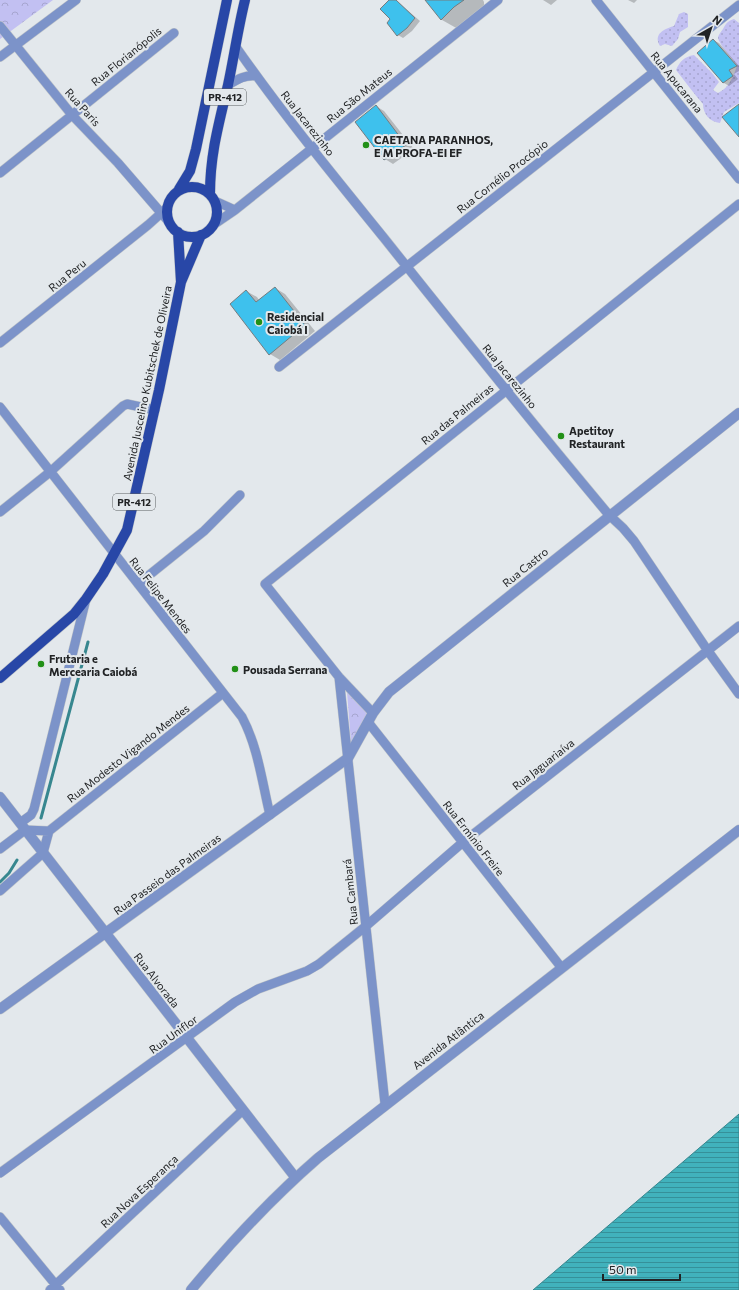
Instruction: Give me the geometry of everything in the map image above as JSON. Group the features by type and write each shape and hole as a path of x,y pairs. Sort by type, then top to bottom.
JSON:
{"main road":[{"name":"PR-412","path":"172,227 165,209 170,199 179,190 190,171 196,149 227,0"},
{"name":"PR-412","path":"201,235 208,231 213,225 217,213 213,198 210,173 213,148 246,2"},
{"path":"179,190 187,186 195,186 204,189 213,198"},
{"path":"172,227 185,236 193,237 201,235"},
{"name":"Avenida Juscelino Kubitschek de Oliveira","path":"172,227 181,282"},
{"name":"Avenida Juscelino Kubitschek de Oliveira","path":"0,678 60,628 74,614 103,574 127,530 155,410 181,282 201,235"}],"street":[{"path":"0,56 16,46 76,0"},
{"name":"Rua São Mateus","path":"213,225 235,210 498,0"},
{"name":"Rua Apucarana","path":"596,0 739,179"},
{"name":"Rua Cornélio Procópio","path":"279,367 739,5"},
{"name":"Rua Paris","path":"0,26 72,115 118,163 151,202 165,209"},
{"name":"Rua Florianópolis","path":"0,173 174,33"},
{"name":"Rua Jacarezinho","path":"236,46 256,76 312,148 506,391 609,515 624,528 739,694"},
{"path":"228,85 240,77 247,75 256,76"},
{"path":"213,198 235,210"},
{"name":"Rua das Palmeiras","path":"339,677 266,584 739,204"},
{"name":"Rua Peru","path":"0,343 148,225 165,209"},
{"path":"148,225 158,223 172,227"},
{"path":"0,512 50,472 123,406 127,404 155,410"},
{"name":"Rua Felipe Mendes","path":"0,407 242,718 249,731 270,815"},
{"name":"Rua Castro","path":"348,758 373,713 389,692 400,682 739,413"},
{"path":"138,584 204,532 240,495"},
{"path":"0,849 22,826 34,810 86,599"},
{"name":"Rua Jaguariaíva","path":"366,926 462,843 739,626"},
{"path":"339,677 373,713"},
{"name":"Rua Cambará","path":"339,677 385,1104"},
{"name":"Rua Modesto Vigando Mendes","path":"49,832 223,693"},
{"name":"Rua Ermínio Freire","path":"368,722 561,967"},
{"name":"Rua Passeio das Palmeiras","path":"0,1009 348,758"},
{"name":"Rua Alvorada","path":"0,797 295,1177"},
{"path":"0,891 43,853 49,832 22,826"},
{"name":"Avenida Atlântica","path":"191,1290 227,1248 295,1177 385,1104 739,830"},
{"name":"Rua Uniflor","path":"0,1173 246,995 307,971 366,926"},
{"name":"Rua Nova Esperança","path":"56,1288 243,1110"},
{"path":"0,1217 56,1288"}],"green space":[{"path":"0,0 53,0 0,39"},
{"path":"684,12 688,14 688,27 680,32 678,39 672,46 665,44 660,46 658,42 659,35 663,30 674,26 679,14"},
{"path":"734,19 739,23 739,103 724,112 720,123 713,121 708,117 704,111 703,104 676,70 683,60 694,55 719,82 713,90 718,93 722,91 728,85 737,66 720,43 718,37 726,24"},
{"path":"347,692 367,713 351,743"}],"shaded area":[{"path":"739,1114 739,1290 533,1290"}],"building":[{"path":"389,0 396,0 415,18 407,28 397,36 387,23 390,19 380,9"},
{"path":"425,0 464,0 454,7 441,20"},
{"path":"713,39 737,66 729,70 733,76 723,83 697,53"},
{"path":"739,104 739,137 722,117"},
{"path":"376,105 406,145 384,160 355,122"},
{"path":"275,287 305,325 269,355 230,304 246,290 256,302"}],"waterway":[{"path":"41,818 88,642"},
{"path":"0,882 9,873 17,860"}],"place":[{"name":"CAETANA PARANHOS, E M PROFA-EI EF","path":"366,145"},
{"name":"Residencial Caiobá I","path":"259,322"},
{"name":"Apetitoy Restaurant","path":"561,436"},
{"name":"Frutaria e Mercearia Caiobá","path":"41,664"},
{"name":"Pousada Serrana","path":"235,669"}]}
